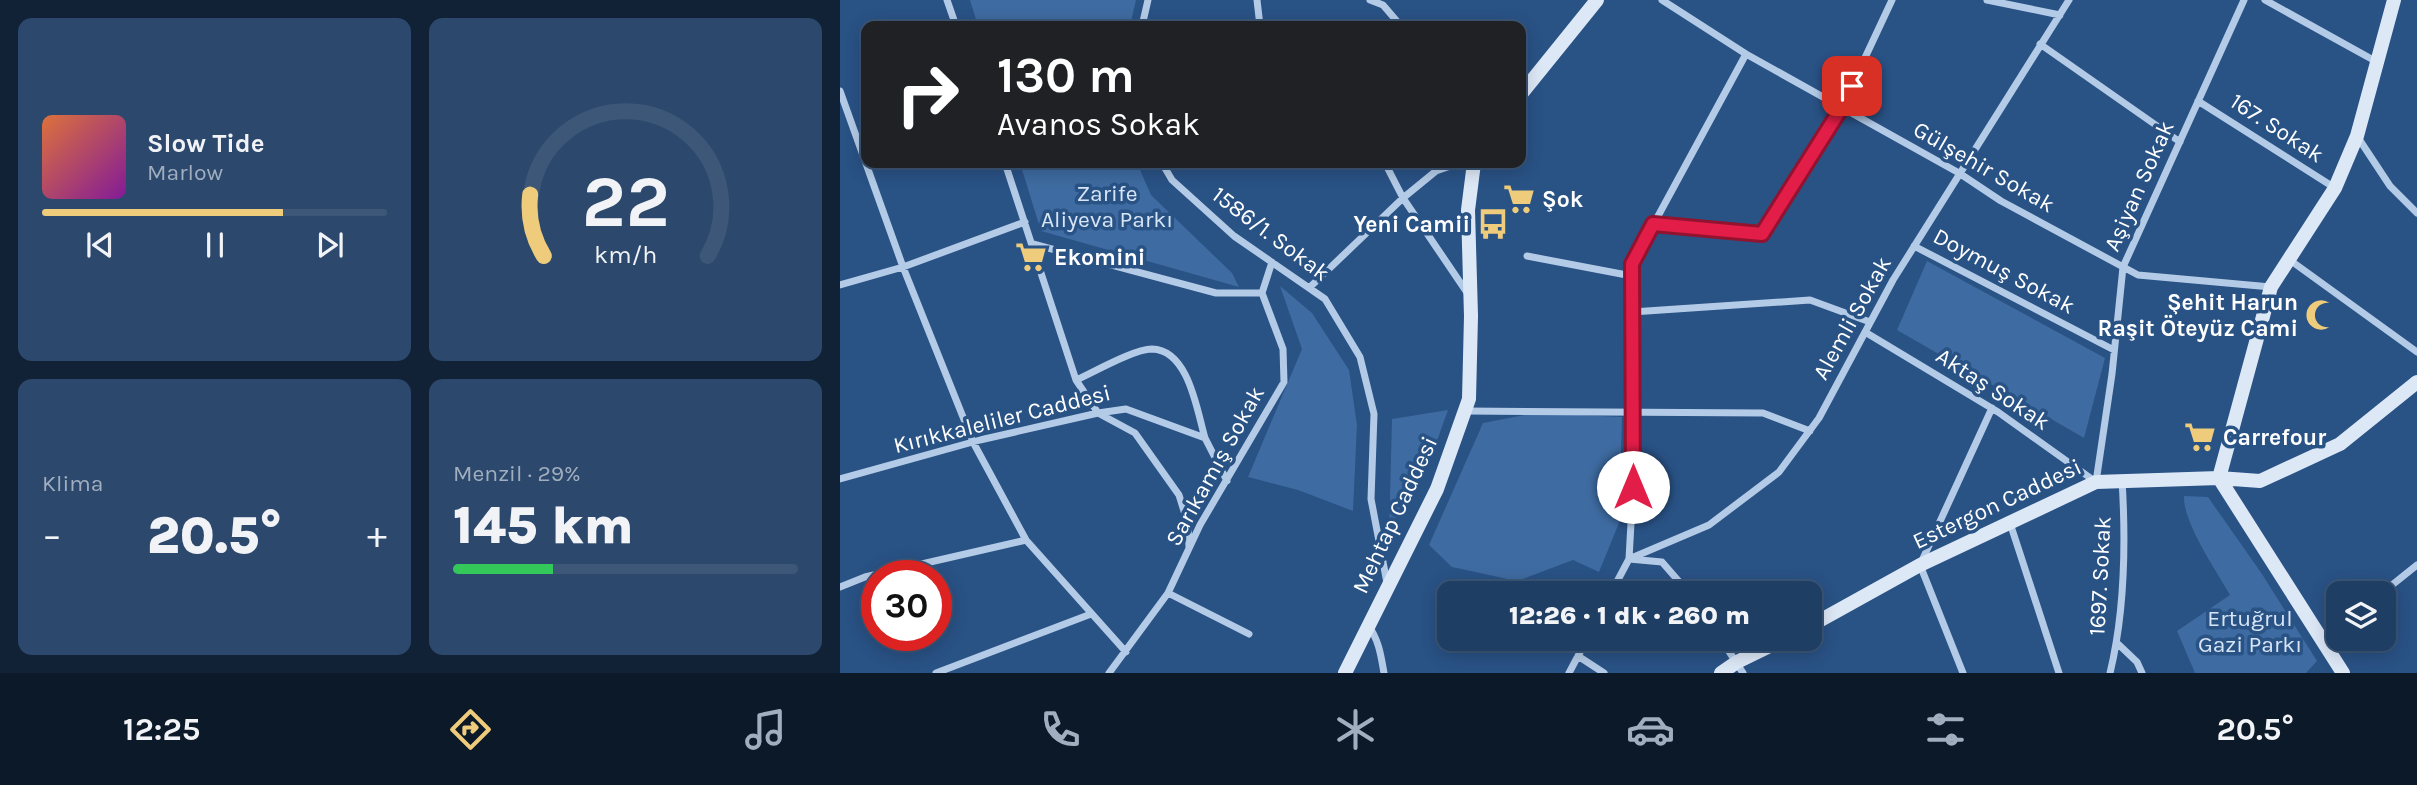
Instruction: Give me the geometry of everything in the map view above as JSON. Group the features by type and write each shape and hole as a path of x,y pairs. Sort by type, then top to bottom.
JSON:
{"main road":[{"path":"1526,88 1598,0"},
{"path":"2326,673 2339,668 2219,478 2271,287 2287,258 2335,188 2357,136 2394,0"},
{"name":"Mehtap Caddesi","path":"1345,673 1437,489 1469,399 1468,210 1473,168"},
{"name":"Estergon Caddesi","path":"1822,619 1920,565 2096,482 2219,478 2260,481 2340,444 2417,382"},
{"path":"1721,673 1740,668 1766,651"}],"street":[{"path":"947,0 954,21"},
{"path":"1143,21 1148,0"},
{"path":"1257,0 1259,21"},
{"path":"1370,0 1385,3 1398,21"},
{"name":"Gülşehir Sokak","path":"1662,0 1746,54 1959,173 2001,201 2138,275 2271,287"},
{"path":"1653,224 1762,234 1842,107 1892,0"},
{"path":"1987,0 2060,15"},
{"name":"Alemli Sokak","path":"1629,559 1709,525 1779,472 1819,418 1914,246 2069,0"},
{"name":"Aşiyan Sokak","path":"2096,482 2123,267 2244,0"},
{"path":"2265,0 2378,62"},
{"path":"2040,44 2180,142"},
{"path":"1617,581 1629,559 1633,487 1632,264 1746,54"},
{"path":"840,90 861,149"},
{"name":"167. Sokak","path":"2198,101 2335,188"},
{"path":"2357,136 2390,186 2417,212"},
{"path":"868,168 903,267 973,442 1026,540 1126,652"},
{"path":"1007,168 1076,380 1098,413 1135,433 1179,495 1188,524 1189,548"},
{"name":"1586/1. Sokak","path":"1165,168 1172,180 1234,236 1325,299 1360,357 1374,414 1371,499 1387,587"},
{"path":"1388,168 1403,198 1470,298"},
{"path":"1309,288 1403,198 1436,171 1444,168"},
{"path":"840,285 903,267 1025,222"},
{"path":"1033,244 1216,293 1262,293 1272,262"},
{"name":"Doymuş Sokak","path":"1914,246 2114,350"},
{"path":"1527,256 1632,276"},
{"path":"2287,258 2417,352"},
{"name":"Sarıkamış Sokak","path":"1109,673 1168,593 1200,525 1284,382 1283,349 1262,293"},
{"path":"1632,312 1810,300 1870,322"},
{"name":"Aktaş Sokak","path":"1865,332 1992,408 2096,482"},
{"path":"1076,380 1140,351 1155,349 1173,358 1186,374 1205,438 1227,481"},
{"path":"1963,673 1920,565 1992,408"},
{"name":"Kırıkkaleliler Caddesi","path":"840,479 973,442 1126,409 1205,438"},
{"path":"1465,411 1763,412 1810,431"},
{"name":"1697. Sokak","path":"2110,673 2117,643 2125,530 2122,480"},
{"path":"2010,523 2059,673"},
{"path":"840,587 865,577 1026,540"},
{"path":"1629,559 1662,562 1679,581"},
{"path":"2396,582 2417,565"},
{"path":"1168,593 1249,634"},
{"path":"936,673 1091,614"},
{"path":"1368,625 1379,647 1384,673"},
{"path":"2117,643 2137,662 2142,673"},
{"path":"1569,673 1581,651"},
{"path":"1729,651 1740,668"},
{"path":"1578,656 1604,673"}],"green space":[{"path":"970,0 1136,0 1131,21 976,21"},
{"name":"Zarife Aliyeva Parkı","path":"1022,168 1139,168 1151,195 1232,273 1239,287 1041,231"},
{"path":"1927,261 2105,358 2084,438 1897,330"},
{"path":"1280,286 1312,313 1349,370 1357,425 1353,511 1298,490 1248,477 1302,349"},
{"path":"1448,410 1438,438 1409,487 1389,534 1392,419"},
{"path":"1535,413 1622,417 1619,523 1599,572 1573,560 1517,581 1452,567 1429,545 1483,423"},
{"name":"Ertuğrul Gazi Parkı","path":"2184,496 2208,497 2262,574 2317,661 2306,673 2195,673 2177,631 2230,595 2194,533"}],"place":[{"name":"Şok","path":"1519,199"},
{"name":"Yeni Camii","path":"1493,224"},
{"name":"Ekomini","path":"1031,257"},
{"name":"Şehit Harun Raşit Öteyüz Cami","path":"2321,315"},
{"name":"Carrefour","path":"2200,437"}],"route":[{"path":"1633,487 1632,264 1642,244 1653,224 1762,234 1842,107 1852,86"}]}
